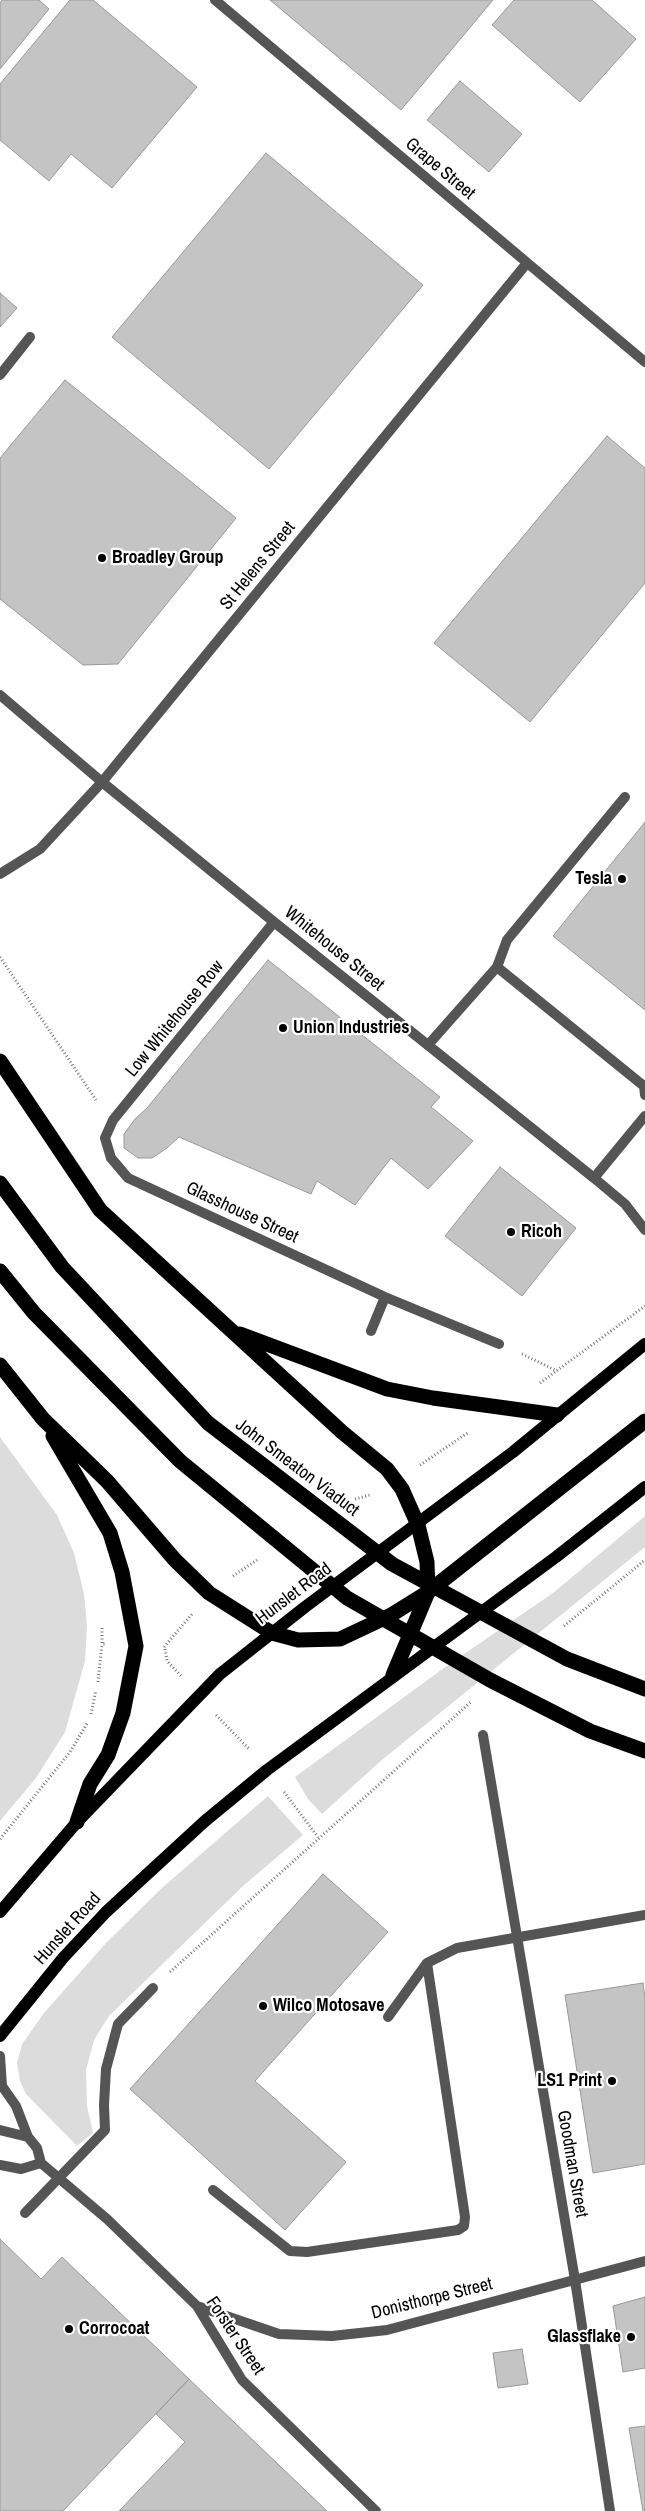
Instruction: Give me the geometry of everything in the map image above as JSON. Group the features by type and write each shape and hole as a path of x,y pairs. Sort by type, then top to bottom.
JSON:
{"highway":[{"path":"0,1062 100,1210 342,1432 386,1469 402,1489 418,1525 426,1562 428,1592 393,1675"},
{"name":"John Smeaton Viaduct","path":"0,1184 62,1267 208,1423 392,1564 567,1659 645,1689"},
{"path":"0,1271 34,1313 180,1461 346,1598 490,1680 590,1731 645,1751"},
{"path":"232,1331 387,1389 433,1398 557,1415"},
{"path":"0,1365 43,1419 107,1481 175,1560 209,1594 272,1633 298,1640 340,1639 391,1615 428,1592 645,1421"},
{"path":"43,1419 110,1533 122,1572 136,1646 123,1713 108,1755 90,1784 77,1822"}],"main road":[{"name":"Hunslet Road","path":"0,1912 77,1822 220,1674 418,1525 645,1344"},
{"name":"Hunslet Road","path":"0,2036 63,1958 106,1912 147,1873 267,1770 393,1675 556,1557 645,1486"}],"street":[{"name":"Grape Street","path":"215,0 645,362"},
{"name":"St Helens Street","path":"0,874 40,849 102,782 526,263"},
{"path":"0,374 30,337"},
{"name":"Whitehouse Street","path":"0,695 102,782 274,922 594,1178 625,1204 645,1230"},
{"path":"428,1045 497,967 507,940 625,797"},
{"name":"Low Whitehouse Row","path":"104,1138 112,1120 274,922"},
{"path":"497,967 644,1086 645,1095"},
{"path":"594,1178 645,1116"},
{"name":"Glasshouse Street","path":"104,1138 111,1158 128,1178 385,1297 498,1344"},
{"path":"370,1331 385,1297"},
{"name":"Goodman Street","path":"483,1735 575,2280 610,2511"},
{"path":"388,2017 427,1964 457,1948 517,1939 645,1915"},
{"path":"213,2190 290,2251 307,2252 335,2248 458,2230 464,2226 466,2216 427,1964"},
{"path":"25,2212 105,2130 106,2069 118,2024 153,1988"},
{"name":"Forster Street","path":"0,2056 2,2086 16,2106 28,2137 37,2148 41,2163 106,2219 197,2306 242,2380 376,2511"},
{"path":"0,2130 28,2137"},
{"path":"0,2165 21,2169 41,2163"},
{"name":"Donisthorpe Street","path":"197,2306 279,2334 332,2336 387,2330 645,2261"}],"path":[{"path":"0,957 100,1107 112,1120"},
{"path":"498,1344 557,1371"},
{"path":"561,1628 645,1560"},
{"path":"0,1839 70,1752 89,1720 98,1683 102,1644"},
{"path":"165,1647 168,1660 198,1696 267,1770 318,1837"},
{"path":"153,1988 318,1837 476,1697"}],"shaded area":[{"path":"0,1437 57,1515 74,1553 84,1594 87,1625 85,1661 65,1732 36,1778 0,1821"},
{"path":"645,1516 645,1547 383,1759 322,1814 308,1799 295,1777 448,1665 553,1593"},
{"path":"268,1796 303,1835 243,1886 109,2016 94,2040 86,2070 87,2106 93,2133 77,2146 26,2094 20,2081 17,2063 22,2044 44,2013 106,1943 163,1887"}],"building":[{"path":"2,0 39,0 49,9 0,69 0,3"},
{"path":"70,0 93,0 197,87 112,188 71,154 49,181 0,140 0,84"},
{"path":"270,0 493,0 401,110"},
{"path":"514,0 592,0 636,39 580,102 492,25"},
{"path":"460,81 522,134 489,172 427,120"},
{"path":"266,153 423,285 269,469 112,337"},
{"path":"0,293 17,308 0,327"},
{"name":"Broadley Group","path":"65,380 236,518 118,664 83,665 0,599 0,458"},
{"path":"607,436 645,468 645,583 530,722 434,643"},
{"name":"Tesla","path":"645,822 645,1010 553,936"},
{"name":"Union Industries","path":"268,960 440,1097 431,1107 473,1141 428,1189 391,1158 355,1205 317,1181 311,1194 179,1137 152,1158 138,1158 124,1148 124,1134 135,1119 147,1108"},
{"name":"Ricoh","path":"500,1167 576,1228 522,1296 445,1236"},
{"name":"Wilco Motosave","path":"323,1874 388,1932 255,2081 346,2162 285,2230 130,2089"},
{"name":"LS1 Print","path":"643,1983 645,1998 645,2164 593,2173 565,1995"},
{"name":"Corrocoat","path":"0,2239 41,2279 62,2257 189,2379 63,2511 0,2511"},
{"name":"Glassflake","path":"645,2297 645,2368 623,2372 613,2306"},
{"path":"522,2349 528,2384 498,2388 493,2353"},
{"path":"189,2379 327,2511 119,2511 185,2442 156,2414"},
{"path":"645,2426 645,2511 643,2511 629,2428"}],"place":[{"name":"Broadley Group","path":"102,558"},
{"name":"Tesla","path":"622,879"},
{"name":"Union Industries","path":"283,1028"},
{"name":"Ricoh","path":"511,1232"},
{"name":"Wilco Motosave","path":"263,2006"},
{"name":"LS1 Print","path":"612,2081"},
{"name":"Corrocoat","path":"69,2329"},
{"name":"Glassflake","path":"631,2337"}]}
